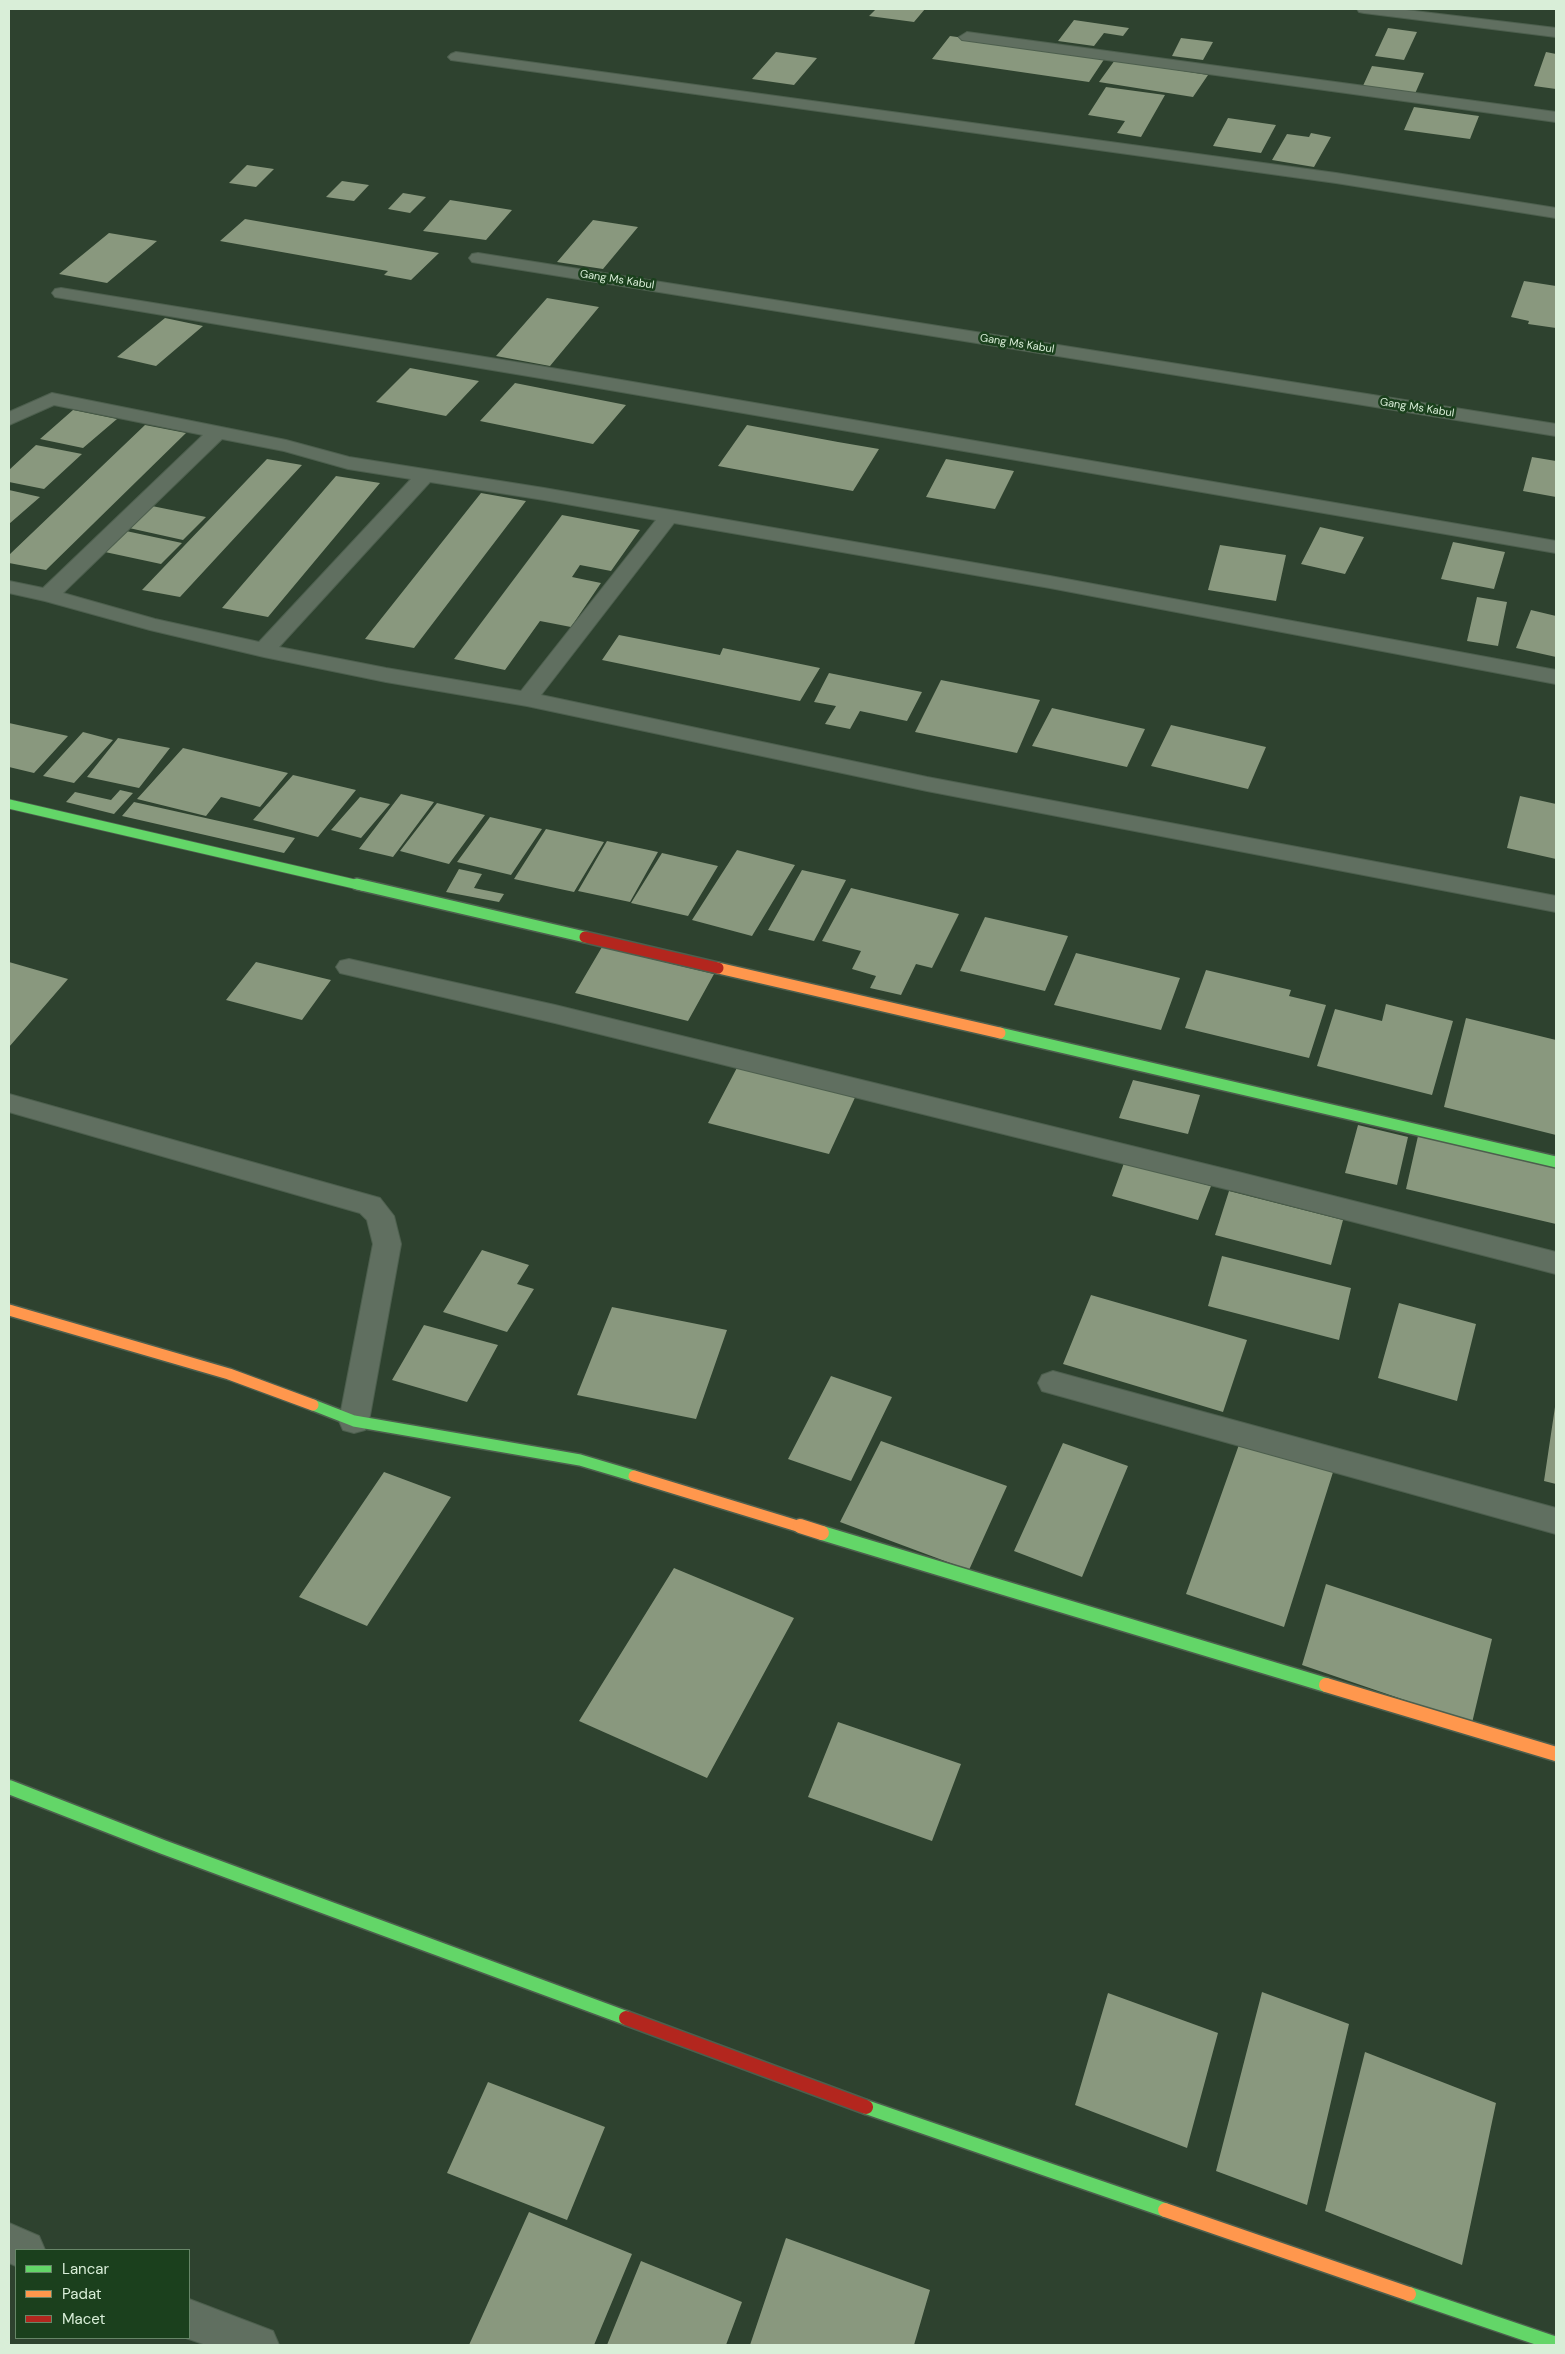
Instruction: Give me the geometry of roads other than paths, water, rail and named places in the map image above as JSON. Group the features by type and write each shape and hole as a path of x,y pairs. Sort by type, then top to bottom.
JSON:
{"street":[{"path":"1364,9 1556,33"},
{"path":"967,37 1556,117"},
{"path":"456,57 1336,178 1556,213"},
{"name":"Gang Ms Kabul","path":"478,258 1556,430"},
{"path":"61,293 559,376 1556,547"},
{"path":"9,419 52,399 286,446 348,463 670,516 1050,582 1556,677"},
{"path":"48,595 217,433"},
{"path":"264,650 425,475"},
{"path":"527,699 670,516"},
{"path":"9,587 48,595 150,624 264,650 527,699 928,784 1556,904"},
{"path":"9,804 1556,1162"},
{"path":"349,967 555,1014 1222,1178 1556,1264"},
{"path":"9,1103 370,1205 380,1216 387,1244 354,1422"},
{"path":"9,1310 229,1374 354,1422 580,1460 1556,1754"},
{"path":"1053,1383 1556,1521"},
{"path":"9,1787 172,1851 923,2128 1556,2344"},
{"path":"9,2243 23,2249"},
{"path":"190,2318 259,2345"}]}
